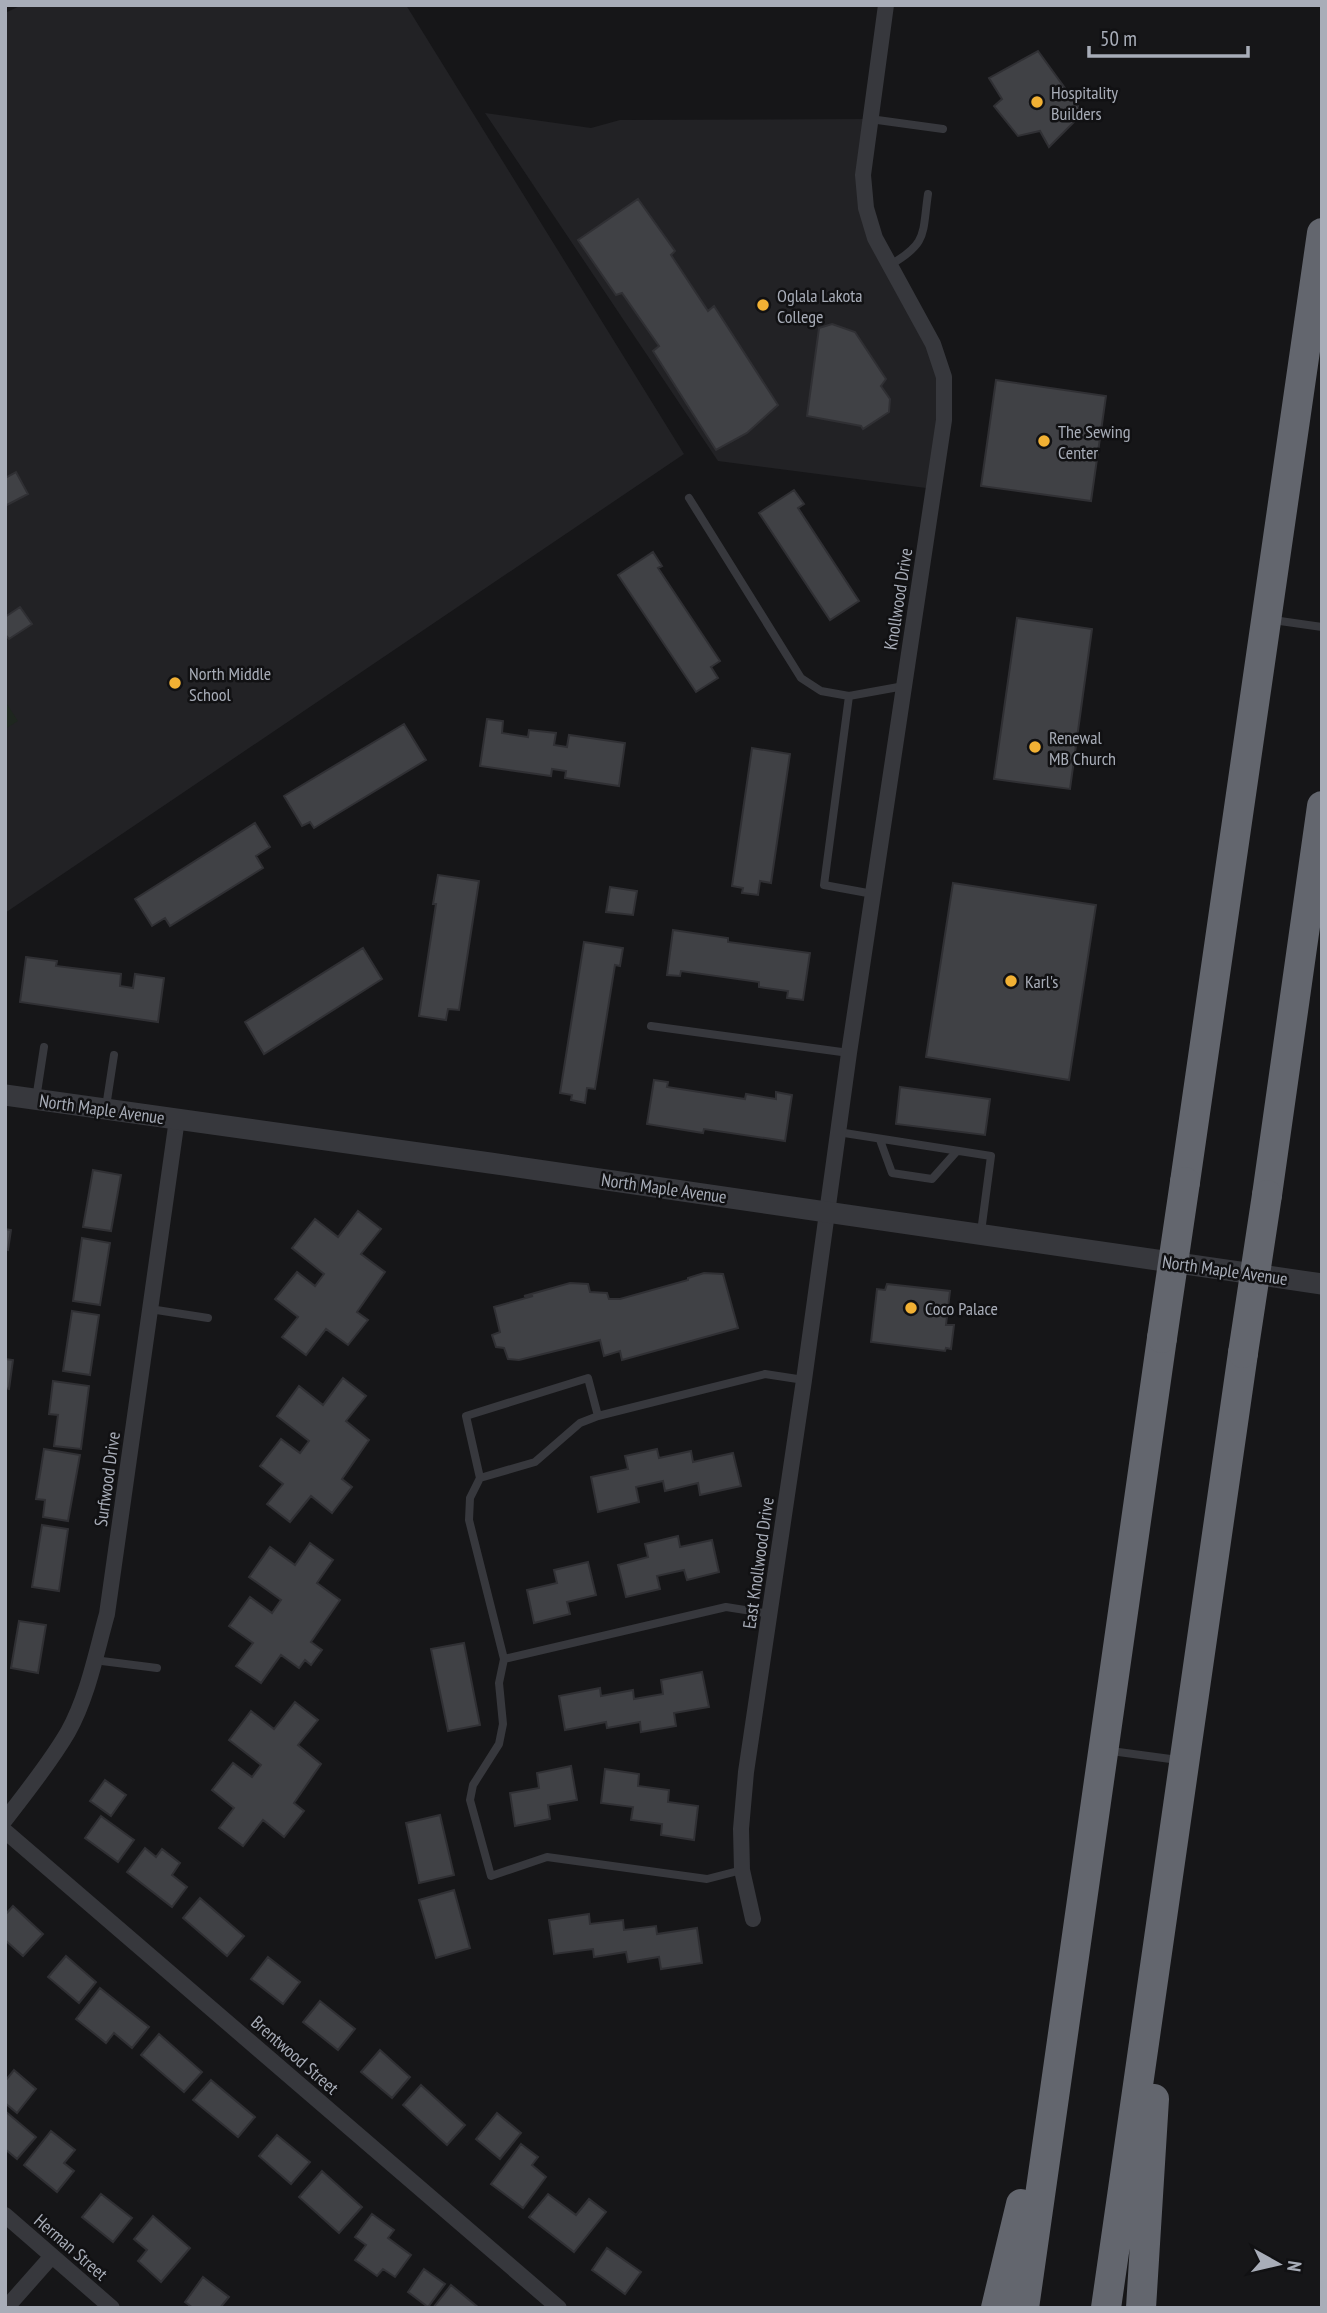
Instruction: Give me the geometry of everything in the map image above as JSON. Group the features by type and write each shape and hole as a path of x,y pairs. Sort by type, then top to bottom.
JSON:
{"highway":[{"path":"1024,2308 1322,233"},
{"path":"1105,2308 1322,806"},
{"path":"1141,2308 1168,1875"},
{"path":"996,2308 1068,1992"}],"street":[{"name":"Knollwood Drive","path":"827,1213 944,420 944,377 933,344 875,238 866,208 863,175 886,5"},
{"name":"North Maple Avenue","path":"5,1095 1322,1284"},
{"name":"Surfwood Drive","path":"5,1820 69,1730 88,1684 107,1614 177,1119"},
{"name":"East Knollwood Drive","path":"753,1919 742,1870 741,1829 746,1772 827,1213"},
{"name":"Brentwood Street","path":"5,1831 559,2308"},
{"name":"Herman Street","path":"5,2215 112,2308"},
{"path":"6,2308 52,2256"}],"lane":[{"path":"869,119 943,129"},
{"path":"890,265 917,247 922,236 928,194"},
{"path":"689,498 801,678 821,691 849,696 904,686"},
{"path":"1267,620 1322,627"},
{"path":"849,696 824,885 873,894"},
{"path":"651,1026 849,1053"},
{"path":"36,1100 44,1046"},
{"path":"106,1110 114,1055"},
{"path":"838,1132 991,1156 981,1235"},
{"path":"880,1140 892,1173 932,1179 957,1151"},
{"path":"150,1309 208,1318"},
{"path":"480,1478 535,1462 580,1423 598,1416 765,1374 804,1380"},
{"path":"598,1416 588,1378 467,1416 480,1478 470,1498 469,1520 504,1659 499,1683 503,1724 499,1744 473,1785 470,1800 491,1876 547,1857 707,1880 742,1870"},
{"path":"504,1659 726,1607 770,1614"},
{"path":"94,1660 157,1668"},
{"path":"1103,1750 1184,1761"}],"shaded area":[{"name":"North Middle School","path":"22,5 406,5 684,454 5,913 5,13"},
{"name":"Oglala Lakota College","path":"485,113 591,128 620,120 869,119 866,208 944,377 934,489 718,461"},
{"path":"5,701 18,721 5,729"}],"building":[{"name":"Hospitality Builders","path":"1038,51 1083,113 1049,147 1040,131 1018,136 994,106 1002,99 989,78"},
{"path":"638,199 675,251 671,255 708,311 714,306 778,405 747,433 716,450 653,351 659,346 622,293 616,295 578,240"},
{"path":"832,324 855,332 886,379 881,386 890,399 889,412 863,429 861,426 807,416 819,328"},
{"name":"The Sewing Center","path":"996,380 1106,396 1091,501 981,486"},
{"path":"16,472 28,494 5,506 5,478"},
{"path":"794,490 804,504 798,508 859,601 830,620 759,513"},
{"path":"653,552 662,566 658,568 720,661 711,667 718,678 696,692 618,575"},
{"path":"20,607 32,624 9,639 5,634 5,617"},
{"path":"1017,618 1092,629 1070,789 994,779"},
{"path":"487,719 503,721 502,733 528,737 529,730 556,733 554,745 567,747 569,735 625,743 619,786 565,778 566,771 552,769 551,776 480,766"},
{"path":"404,724 426,760 314,828 310,822 302,826 284,796"},
{"path":"752,748 790,754 771,883 760,881 758,895 742,893 743,888 732,886"},
{"path":"255,823 270,847 256,856 263,868 170,926 165,918 152,926 135,899"},
{"path":"438,875 479,881 459,1010 448,1009 446,1020 419,1016"},
{"name":"Karl's","path":"953,883 1096,905 1069,1080 926,1057"},
{"path":"610,887 637,891 633,915 606,912"},
{"path":"673,930 728,938 728,942 810,953 803,1000 787,998 788,991 759,987 759,982 681,971 680,976 667,975"},
{"path":"584,942 623,948 620,966 615,965 595,1089 587,1088 585,1103 571,1100 572,1095 560,1093"},
{"path":"363,948 382,979 264,1054 245,1022"},
{"path":"26,957 57,961 56,966 121,974 120,986 133,988 135,974 164,978 158,1022 20,1002"},
{"path":"654,1080 668,1082 667,1087 745,1099 746,1094 776,1099 776,1092 792,1095 785,1141 647,1124"},
{"path":"900,1087 990,1099 985,1135 896,1124"},
{"path":"93,1170 121,1175 111,1231 83,1227"},
{"path":"358,1211 381,1229 361,1254 385,1272 357,1312 368,1320 348,1345 326,1329 306,1355 282,1337 298,1317 275,1299 297,1272 315,1286 324,1274 292,1248 315,1219 338,1237"},
{"path":"5,1229 11,1230 8,1250 5,1249"},
{"path":"82,1238 110,1243 100,1305 73,1301"},
{"path":"704,1273 723,1274 738,1328 622,1360 620,1351 604,1356 600,1340 519,1360 508,1359 504,1348 496,1347 492,1335 500,1332 494,1307 533,1296 524,1296 570,1283 588,1284 590,1292 607,1293 609,1299 620,1299"},
{"name":"Coco Palace","path":"887,1284 950,1291 946,1325 954,1325 951,1349 946,1348 945,1351 871,1342 877,1289 885,1290"},
{"path":"72,1311 99,1315 90,1375 63,1371"},
{"path":"5,1359 13,1360 9,1389 5,1388"},
{"path":"343,1378 366,1396 346,1421 369,1440 342,1479 352,1487 332,1513 311,1496 290,1522 267,1504 283,1484 260,1466 281,1439 300,1453 309,1441 277,1416 299,1386 323,1405"},
{"path":"53,1381 89,1386 81,1449 54,1446 58,1415 49,1414"},
{"path":"44,1449 80,1455 68,1521 43,1517 45,1500 36,1499"},
{"path":"657,1449 659,1458 691,1451 693,1462 733,1453 741,1486 700,1495 698,1483 665,1491 663,1481 636,1487 639,1502 598,1512 591,1477 628,1469 625,1456"},
{"path":"42,1525 68,1529 59,1591 32,1587"},
{"path":"678,1536 680,1547 712,1540 719,1572 687,1580 684,1570 657,1576 660,1589 626,1597 618,1565 648,1557 645,1544"},
{"path":"310,1543 333,1560 317,1583 340,1600 311,1642 322,1650 311,1665 305,1660 299,1668 281,1655 261,1683 236,1666 253,1643 229,1626 250,1597 272,1613 281,1600 249,1577 270,1547 295,1565"},
{"path":"588,1562 596,1595 567,1602 570,1614 534,1623 527,1590 557,1583 554,1570"},
{"path":"19,1621 46,1625 38,1673 11,1668"},
{"path":"464,1643 480,1725 448,1731 431,1649"},
{"path":"702,1672 709,1707 674,1713 676,1726 641,1732 640,1722 607,1728 606,1722 565,1730 559,1696 600,1688 601,1696 633,1690 634,1699 663,1694 661,1680"},
{"path":"295,1702 318,1720 298,1745 321,1764 294,1803 304,1811 284,1837 263,1820 243,1846 219,1828 234,1808 212,1790 233,1763 252,1777 261,1765 229,1740 251,1711 274,1729"},
{"path":"571,1766 577,1800 548,1805 550,1819 515,1826 510,1793 539,1788 537,1773"},
{"path":"605,1769 639,1774 638,1786 669,1790 668,1802 698,1806 694,1840 661,1835 662,1824 631,1820 633,1807 601,1803"},
{"path":"105,1780 126,1795 111,1816 90,1801"},
{"path":"440,1815 454,1875 419,1883 406,1823"},
{"path":"101,1816 134,1840 118,1862 85,1838"},
{"path":"145,1848 156,1857 162,1849 180,1863 172,1875 187,1887 172,1907 127,1872"},
{"path":"454,1890 470,1948 436,1958 419,1900"},
{"path":"200,1898 244,1936 227,1956 183,1918"},
{"path":"13,1906 43,1934 23,1956 5,1940 5,1915"},
{"path":"589,1914 590,1924 623,1920 624,1930 656,1926 657,1934 697,1928 702,1963 661,1969 659,1957 628,1962 626,1952 594,1957 593,1949 554,1954 549,1920"},
{"path":"66,1956 96,1982 79,2003 48,1977"},
{"path":"268,1957 300,1982 283,2004 251,1979"},
{"path":"100,1988 149,2027 132,2048 114,2033 106,2043 76,2019"},
{"path":"320,2001 355,2029 338,2050 303,2022"},
{"path":"159,2034 202,2072 184,2092 141,2055"},
{"path":"380,2050 410,2077 392,2098 361,2072"},
{"path":"14,2070 36,2089 17,2113 5,2103 5,2081"},
{"path":"211,2080 255,2117 238,2137 193,2100"},
{"path":"421,2085 465,2125 447,2145 403,2105"},
{"path":"5,2111 36,2137 17,2159 5,2149"},
{"path":"497,2113 521,2133 500,2159 476,2139"},
{"path":"51,2131 75,2150 64,2163 74,2171 57,2192 24,2165"},
{"path":"277,2135 310,2162 291,2184 259,2156"},
{"path":"521,2144 538,2157 532,2165 546,2177 523,2208 491,2184"},
{"path":"322,2171 362,2207 339,2233 299,2197"},
{"path":"101,2194 132,2218 113,2242 82,2217"},
{"path":"548,2194 576,2215 589,2199 606,2212 574,2252 529,2217"},
{"path":"372,2214 394,2230 388,2238 411,2255 395,2277 383,2269 377,2276 355,2260 366,2245 355,2237"},
{"path":"153,2216 190,2248 161,2282 138,2261 147,2250 134,2239"},
{"path":"607,2248 641,2272 625,2294 592,2270"},
{"path":"424,2269 445,2284 428,2307 408,2292"},
{"path":"203,2277 229,2297 220,2308 193,2308 185,2302"},
{"path":"451,2285 479,2308 433,2308"}],"place":[{"name":"Hospitality Builders","path":"1037,102"},
{"name":"Oglala Lakota College","path":"763,305"},
{"name":"The Sewing Center","path":"1044,441"},
{"name":"North Middle School","path":"175,683"},
{"name":"Renewal MB Church","path":"1035,747"},
{"name":"Karl's","path":"1011,981"},
{"name":"Coco Palace","path":"911,1308"}]}
